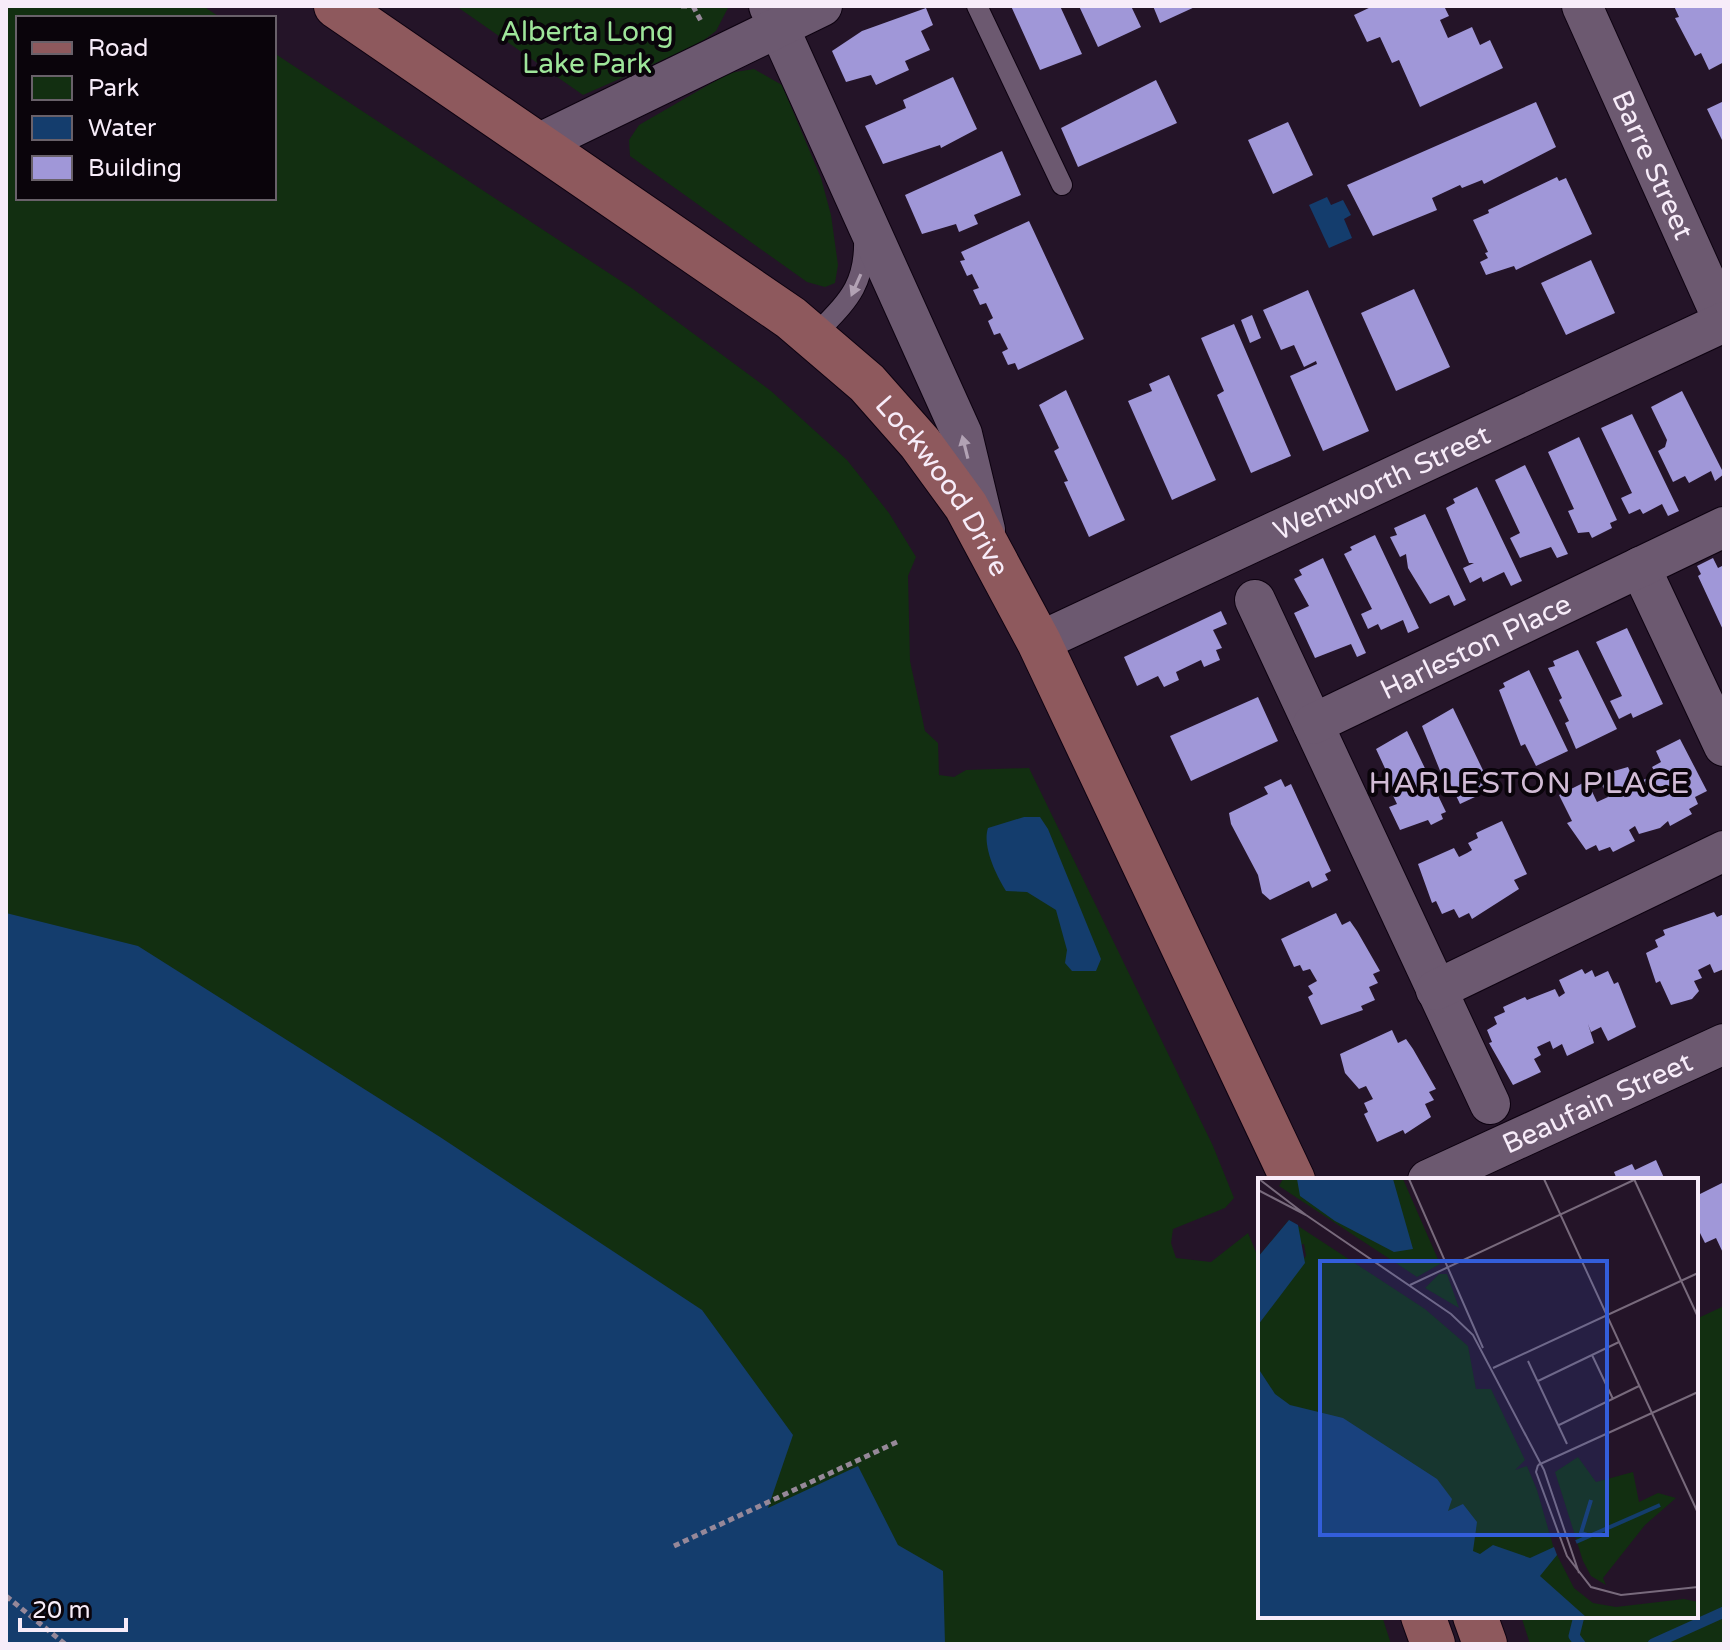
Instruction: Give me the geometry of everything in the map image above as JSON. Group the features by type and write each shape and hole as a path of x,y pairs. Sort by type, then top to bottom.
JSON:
{"main road":[{"name":"Lockwood Drive","path":"336,6 540,143 813,337 867,383 920,443 966,506 1039,642 1292,1178"},
{"path":"1424,1618 1433,1644"},
{"path":"1476,1618 1485,1644"}],"street":[{"path":"540,143 773,16 822,6"},
{"name":"Barre Street","path":"1582,6 1724,322"},
{"path":"773,16 962,434 989,550"},
{"name":"Wentworth Street","path":"1039,642 1724,322"},
{"name":"Harleston Place","path":"1313,724 1724,527"},
{"path":"1640,567 1724,746"},
{"path":"1255,600 1490,1104"},
{"path":"1436,990 1724,851"},
{"name":"Beaufain Street","path":"1432,1178 1724,1044"}],"lane":[{"path":"977,6 1062,185"},
{"path":"813,337 852,295 861,278 864,217"}],"path":[{"path":"681,6 692,6 703,24"},
{"path":"674,1546 897,1442"},
{"path":"6,1596 65,1644"}],"green space":[{"path":"6,6 203,6 218,16 16,16 16,200 276,200 276,54 633,289 771,391 847,460 889,513 916,557 908,576 910,661 925,731 938,743 939,775 954,777 966,770 1029,768 1213,1146 1234,1198 1225,1208 1173,1229 1171,1243 1176,1258 1211,1262 1248,1233 1258,1257 1258,1618 1383,1618 1391,1644 795,1644 6,967"},
{"name":"Alberta Long Lake Park","path":"456,6 729,6 716,31 699,44 583,95"},
{"path":"754,69 782,85 821,178 831,215 838,265 835,283 825,287 807,282 630,156 629,140 639,125 729,73"},
{"path":"1724,1306 1724,1644 1530,1644 1522,1618 1698,1618 1698,1318"}],"water":[{"path":"1327,197 1331,205 1343,200 1351,215 1344,219 1352,238 1329,248 1309,205"},
{"path":"1024,817 1040,817 1048,829 1101,959 1096,971 1072,971 1065,963 1067,950 1056,910 1027,892 1006,891 998,877 988,852 988,828"},
{"path":"6,913 138,946 440,1137 702,1310 793,1435 768,1508 858,1466 898,1545 943,1571 945,1644 6,1644"}],"building":[{"path":"1011,6 1060,6 1082,54 1040,70"},
{"path":"1079,6 1131,6 1141,27 1098,47"},
{"path":"1153,6 1197,6 1160,23"},
{"path":"1373,6 1444,6 1449,16 1440,20 1448,38 1472,27 1480,45 1490,40 1503,68 1420,107 1399,60 1392,63 1380,37 1367,42 1354,15"},
{"path":"1674,6 1724,6 1724,62 1709,70 1701,53 1695,56 1675,18 1679,17"},
{"path":"926,8 933,25 921,31 930,50 905,61 909,70 876,85 871,75 846,82 832,51 862,31"},
{"path":"953,77 977,129 941,148 940,145 883,164 865,126 906,108 903,100"},
{"path":"1156,80 1177,123 1078,167 1061,128"},
{"path":"1724,101 1724,139 1722,140 1707,109"},
{"path":"1536,102 1556,147 1484,184 1482,180 1462,188 1460,185 1432,198 1437,210 1373,236 1347,185"},
{"path":"1288,122 1313,175 1273,194 1248,140"},
{"path":"1002,151 1021,195 974,215 978,224 959,232 956,224 922,234 905,195"},
{"path":"1557,177 1559,181 1566,178 1592,234 1516,270 1514,266 1486,275 1480,262 1488,258 1485,253 1488,252 1473,220"},
{"path":"1029,221 1084,339 1018,370 1015,363 1008,365 1002,352 1008,349 1000,333 994,335 988,321 993,318 986,303 980,305 973,290 979,288 972,274 967,276 960,261 965,260 961,252"},
{"path":"1591,260 1615,313 1566,335 1541,283"},
{"path":"1414,289 1450,367 1396,391 1361,313"},
{"path":"1308,290 1369,431 1323,451 1290,376 1317,364 1316,361 1304,367 1294,345 1281,350 1263,310"},
{"path":"1252,315 1261,338 1250,343 1241,320"},
{"path":"1234,324 1291,456 1251,473 1217,395 1224,391 1201,338"},
{"path":"1169,375 1216,480 1172,500 1128,401 1152,391 1149,384"},
{"path":"1066,390 1125,520 1089,537 1064,482 1068,481 1054,451 1059,448 1039,405"},
{"path":"1682,391 1724,474 1715,481 1711,471 1689,483 1685,476 1673,482 1658,451 1665,447 1667,440 1651,407"},
{"path":"1632,414 1679,511 1668,516 1662,504 1643,514 1640,509 1629,514 1621,498 1632,493 1601,428"},
{"path":"1579,437 1617,520 1610,523 1612,528 1592,538 1589,532 1578,533 1568,511 1574,509 1548,452"},
{"path":"1525,465 1568,554 1557,558 1551,547 1520,558 1510,538 1520,533 1495,480"},
{"path":"1477,487 1522,581 1511,586 1504,572 1483,582 1481,577 1470,583 1463,568 1474,563 1469,563 1446,508 1455,503 1453,499"},
{"path":"1425,514 1466,600 1454,606 1449,595 1430,604 1408,568 1406,554 1400,557 1390,537 1397,535 1394,528"},
{"path":"1375,535 1419,628 1408,633 1403,620 1381,630 1378,624 1368,629 1361,614 1372,609 1344,554 1352,550 1350,547"},
{"path":"1323,558 1366,653 1357,657 1351,644 1315,658 1294,613 1309,606 1294,579 1302,575 1299,570"},
{"path":"1713,558 1718,568 1724,565 1724,632 1698,576 1701,574 1697,566"},
{"path":"1221,611 1227,624 1213,630 1222,648 1216,650 1220,660 1204,667 1201,660 1176,672 1179,680 1164,687 1158,676 1137,686 1124,657"},
{"path":"1627,628 1663,704 1633,718 1631,713 1619,719 1610,701 1622,696 1596,642"},
{"path":"1578,650 1617,729 1576,749 1565,723 1569,721 1559,700 1562,698 1548,668 1555,666 1553,661"},
{"path":"1529,670 1568,751 1536,766 1525,744 1521,746 1499,690 1505,687 1503,683"},
{"path":"1258,697 1278,741 1191,781 1170,736"},
{"path":"1453,708 1492,789 1460,804 1449,781 1445,783 1422,726"},
{"path":"1407,731 1446,812 1441,814 1443,819 1431,825 1428,820 1400,830 1389,807 1397,804 1386,781 1390,779 1376,749"},
{"path":"1680,739 1707,791 1695,797 1698,804 1689,809 1692,814 1670,826 1668,821 1660,828 1639,834 1635,826 1629,830 1635,841 1613,852 1610,847 1599,851 1596,845 1586,850 1567,823 1572,821 1559,795 1587,781 1597,802 1608,797 1600,781 1607,773 1628,767 1632,776 1639,773 1643,780 1656,774 1652,767 1661,762 1656,751"},
{"path":"1281,779 1285,787 1291,784 1331,871 1325,874 1328,880 1312,888 1309,881 1270,900 1262,893 1258,875 1231,824 1229,813 1268,794 1264,787"},
{"path":"1502,821 1527,874 1514,880 1519,889 1472,919 1469,913 1459,918 1454,909 1442,914 1436,901 1432,903 1418,864 1454,848 1459,857 1467,853 1472,850 1468,843 1478,838 1476,833"},
{"path":"1714,912 1717,917 1724,914 1724,969 1714,973 1710,964 1698,970 1702,978 1694,981 1699,991 1692,999 1671,1005 1660,981 1656,983 1646,953 1658,947 1655,940 1665,935 1663,930"},
{"path":"1336,913 1342,925 1350,921 1380,971 1373,974 1378,983 1369,987 1375,1000 1361,1006 1363,1010 1321,1025 1308,997 1313,994 1308,986 1317,981 1310,969 1303,971 1300,965 1294,967 1281,939"},
{"path":"1582,969 1585,974 1592,970 1595,977 1608,971 1614,984 1618,982 1636,1027 1608,1041 1601,1027 1591,1032 1588,1024 1594,1043 1567,1056 1562,1044 1553,1049 1550,1041 1537,1047 1541,1055 1534,1059 1541,1072 1513,1085 1489,1043 1492,1042 1487,1030 1497,1024 1494,1017 1505,1012 1503,1007 1525,997 1527,1000 1555,989 1559,997 1565,993 1559,980"},
{"path":"1392,1030 1398,1043 1406,1039 1436,1089 1429,1092 1434,1100 1425,1104 1431,1117 1405,1134 1403,1130 1377,1142 1364,1114 1368,1112 1364,1103 1373,1099 1366,1086 1359,1089 1345,1073 1340,1054"},
{"path":"1656,1160 1664,1178 1614,1178 1614,1172 1632,1164 1635,1170"},
{"path":"1724,1182 1724,1255 1716,1238 1705,1243 1698,1229 1698,1195"}],"waterway":[{"path":"1653,1644 1724,1612"},
{"path":"1578,1618 1574,1636 1580,1644"}],"district":[{"name":"HARLESTON PLACE","path":"1530,783"}]}
